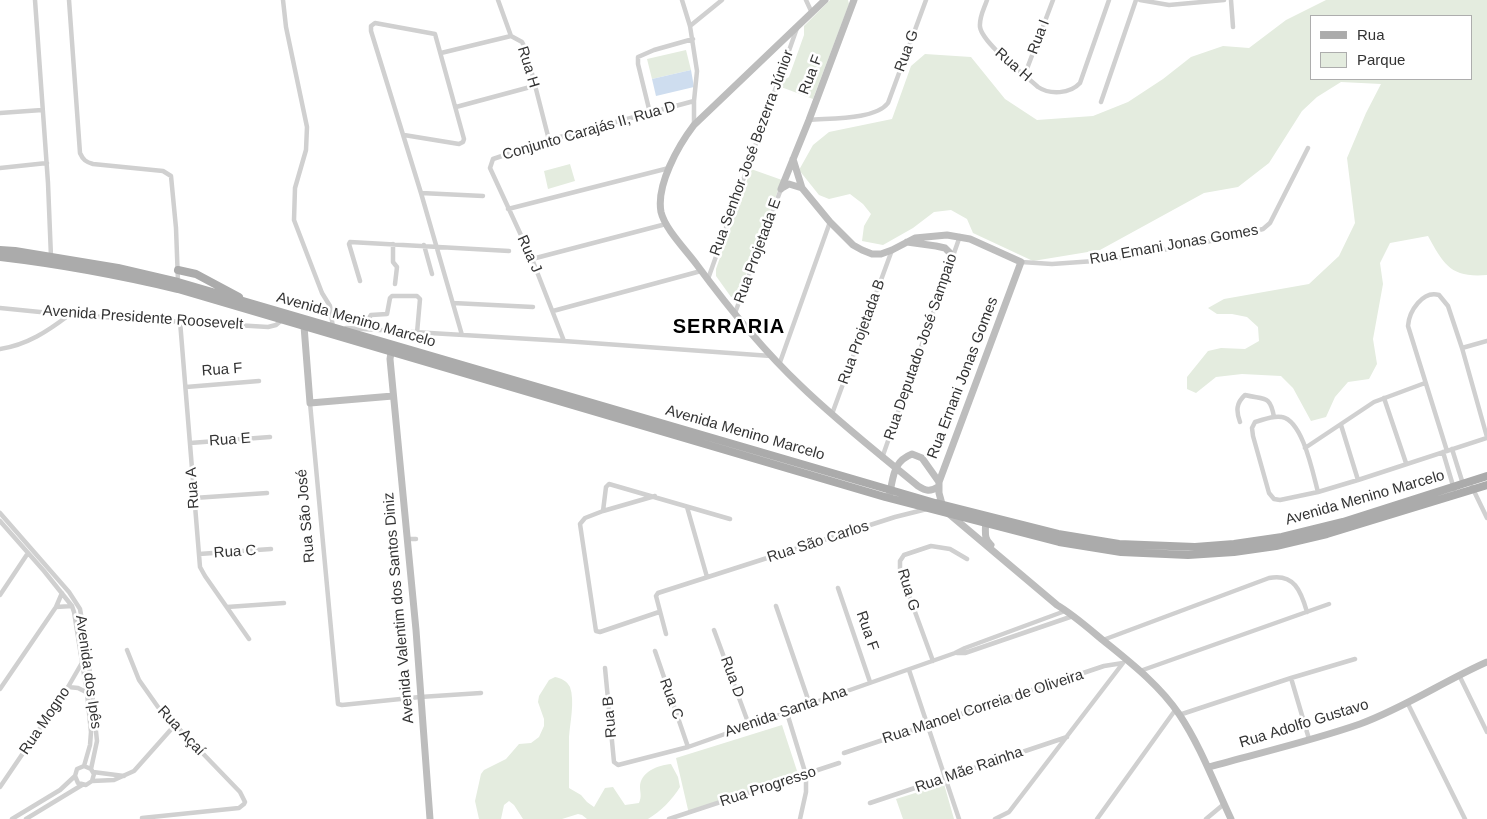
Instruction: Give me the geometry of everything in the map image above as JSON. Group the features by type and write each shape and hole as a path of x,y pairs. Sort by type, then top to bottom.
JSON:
{"main road":[{"name":"Avenida Menino Marcelo","path":"0,250 118,268 390,353 482,378 888,498 929,509 986,520"},
{"name":"Avenida Menino Marcelo","path":"0,257 53,263 178,286 251,304 942,504 986,520 1059,542 1120,552 1188,555 1234,552 1291,542 1327,534 1454,491 1466,483 1487,476"},
{"path":"178,270 196,274 251,304"},
{"name":"Avenida Menino Marcelo","path":"1454,491 1473,490 1487,485"}],"street":[{"path":"35,0 51,257"},
{"path":"69,0 80,153 85,161 93,164 163,171 169,174 172,180 178,286"},
{"path":"283,0 286,27 308,127 306,150 295,188 294,220 322,293 330,306 337,329 347,328 564,341 771,356"},
{"name":"Rua H","path":"498,0 511,36 524,45 549,140"},
{"path":"682,0 693,39 697,72 694,125"},
{"path":"690,26 722,0"},
{"path":"806,0 812,13"},
{"path":"825,0 694,125 669,168 663,184 660,202 661,213 666,224 701,271 771,356 800,386 882,458 924,489 930,491 939,485"},
{"name":"Rua G","path":"809,120 870,114 881,110 888,103 926,0"},
{"name":"Rua H","path":"987,0 981,18 982,33 989,43 1047,92 1073,88 1080,83 1109,0"},
{"name":"Rua I","path":"1025,74 1053,0"},
{"path":"1101,102 1138,0 1158,4 1224,0"},
{"path":"1231,0 1233,27"},
{"name":"Rua F","path":"781,189 854,1"},
{"path":"404,135 459,144 464,139 436,38 432,33 378,23 371,26 373,37 404,135 462,335"},
{"name":"Rua Senhor José Bezerra Júnior","path":"708,279 798,27"},
{"path":"441,53 511,36"},
{"path":"650,113 638,57 654,50 693,39"},
{"path":"456,107 534,86"},
{"name":"Conjunto Carajás II, Rua D","path":"490,168 493,159 549,140 694,101"},
{"path":"0,113 42,110"},
{"name":"Rua Emani Jonas Gomes","path":"1021,262 1052,264 1109,260 1232,237 1263,229 1270,222 1308,148"},
{"path":"793,159 802,188 830,222 853,245 862,250 872,254 881,254 915,238 936,235 960,236 1021,262"},
{"path":"0,168 46,163"},
{"name":"Rua J","path":"490,168 532,259 564,341"},
{"path":"508,209 669,168"},
{"path":"781,189 789,184 802,188"},
{"name":"Rua Projetada E","path":"735,313 781,189"},
{"path":"421,193 483,196"},
{"path":"779,365 830,222"},
{"path":"532,259 666,224"},
{"name":"Rua Deputado José Sampaio","path":"882,458 960,236"},
{"path":"360,282 349,243 351,241 509,251"},
{"path":"906,242 945,248 950,253 952,263"},
{"path":"393,244 393,262 397,266 396,284"},
{"path":"424,245 432,274"},
{"name":"Rua Projetada B","path":"832,414 892,250"},
{"name":"Rua Ernani Jonas Gomes","path":"939,485 1021,262"},
{"path":"553,311 701,271"},
{"path":"1318,492 1305,448 1293,425 1282,417 1255,422 1252,428 1253,436 1269,493 1274,499 1280,500 1318,492 1358,480 1406,464 1447,451 1487,438 1462,348 1448,306 1439,295 1429,293 1424,296 1411,314 1408,326 1447,451 1454,491"},
{"path":"367,330 368,320 371,316 387,314 392,296 417,296 420,300 417,333"},
{"path":"453,303 533,307"},
{"name":"Avenida Presidente Roosevelt","path":"0,308 268,327 276,325 283,319"},
{"path":"0,349 31,340 52,328 70,314"},
{"name":"Rua A","path":"180,321 200,567 204,576 249,639"},
{"name":"Rua São José","path":"304,326 338,702 342,705 420,697"},
{"path":"1462,348 1487,341"},
{"name":"Avenida Valentim dos Santos Diniz","path":"392,344 390,353 393,396 430,819"},
{"name":"Rua F","path":"186,387 259,381"},
{"path":"1305,448 1366,407 1384,398 1425,383"},
{"path":"1240,422 1237,407 1239,400 1245,395 1267,398 1271,403 1274,417"},
{"path":"310,403 393,396"},
{"path":"1384,398 1406,464"},
{"path":"1341,425 1358,480"},
{"name":"Rua E","path":"190,444 270,438"},
{"path":"1447,451 1466,483 1473,490 1487,518"},
{"path":"888,498 895,468 902,459 916,454 922,458 939,485 942,504"},
{"path":"603,511 608,485 655,496 730,519"},
{"path":"194,498 267,493"},
{"path":"655,496 603,511 585,518 580,524 596,631 600,632 659,612 666,634"},
{"path":"687,507 707,578"},
{"name":"Rua São Carlos","path":"659,612 656,594 892,518 929,509"},
{"name":"Avenida dos Ipês","path":"0,513 76,602 83,622 88,655 90,694 90,745 84,766 77,769 75,776 60,790 12,819"},
{"path":"947,513 1057,605 1067,610"},
{"path":"986,520 985,533 987,542 1063,605 1125,662 1140,671 1178,712 1209,767 1231,819"},
{"name":"Avenida dos Ipês","path":"0,521 72,606 77,621 97,741 92,781"},
{"path":"407,539 416,539"},
{"name":"Rua G","path":"933,661 900,571 900,561 904,555 931,546 950,550 967,559"},
{"name":"Rua C","path":"199,554 271,550"},
{"path":"0,595 28,553"},
{"path":"1103,640 1269,578 1279,576 1294,583 1298,588 1307,612"},
{"name":"Rua F","path":"838,588 870,682"},
{"path":"0,689 56,607 62,593"},
{"path":"227,607 284,603"},
{"path":"1140,671 1329,604"},
{"path":"56,607 72,606"},
{"path":"776,606 810,705"},
{"name":"Avenida Santa Ana","path":"956,654 965,648 1067,610"},
{"name":"Avenida Santa Ana","path":"616,764 688,747 870,682 933,661 965,653 1073,616"},
{"name":"Rua D","path":"714,630 749,725"},
{"name":"Rua Açaí","path":"126,650 146,693 174,726 244,797 244,804 239,808 142,818"},
{"name":"Rua C","path":"654,652 688,747"},
{"name":"Rua Mogno","path":"0,787 88,655"},
{"path":"1097,819 1178,712 1355,659"},
{"path":"995,819 1009,812 1050,764 1067,737 1125,662"},
{"name":"Rua Manoel Correia de Oliveira","path":"844,753 1104,666 1125,662"},
{"name":"Rua Adolfo Gustavo","path":"1209,767 1360,724 1408,702 1458,674 1487,662"},
{"name":"Rua B","path":"605,668 614,762 616,764"},
{"path":"909,670 959,819"},
{"path":"1458,674 1487,732"},
{"path":"1291,678 1309,739"},
{"path":"68,687 78,688 90,694"},
{"path":"420,697 481,693"},
{"path":"1408,702 1465,819"},
{"path":"787,713 806,775 806,792 800,819"},
{"path":"26,819 82,785 89,784 92,781 114,780 134,771 174,726"},
{"name":"Rua Mãe Rainha","path":"870,803 1067,737"},
{"name":"Rua Progresso","path":"669,819 839,763"},
{"path":"84,766 92,770 125,776"},
{"path":"75,776 78,783 82,785"},
{"path":"1206,819 1224,804"}],"green space":[{"path":"830,0 848,0 849,4 813,99 781,87 784,80 789,77 804,35 804,26"},
{"path":"1326,0 1487,0 1487,275 1465,274 1450,268 1439,255 1428,236 1390,243 1380,263 1383,284 1373,339 1377,364 1369,379 1348,382 1335,397 1326,417 1311,421 1293,388 1281,376 1242,374 1216,377 1196,393 1187,389 1187,377 1208,351 1221,348 1245,349 1259,341 1258,327 1247,317 1217,314 1208,308 1224,299 1309,284 1339,256 1355,223 1347,158 1366,113 1381,84 1341,82 1317,97 1302,111 1269,163 1238,187 1204,193 1100,250 1033,261 973,233 967,219 951,210 934,212 913,228 883,245 862,241 864,226 871,214 863,204 850,194 829,199 819,195 799,170 813,145 829,132 892,119 911,66 925,54 971,57 1005,99 1037,120 1093,116 1128,102 1163,79 1191,57 1223,46 1249,48 1286,20"},
{"path":"686,50 691,70 652,79 647,59"},
{"path":"570,164 575,181 548,189 544,171"},
{"path":"751,169 782,180 738,296 731,297 716,276 716,269"},
{"path":"555,677 567,683 571,693 569,788 581,795 594,807 605,788 613,787 625,805 639,803 641,782 646,773 655,768 671,764 678,777 680,787 670,801 653,816 648,819 587,819 578,814 562,819 523,819 509,801 504,805 501,819 479,819 475,801 481,774 484,770 506,759 519,744 531,743 539,737 544,726 544,719 538,702 539,696 549,680"},
{"path":"782,725 799,777 689,814 676,758"},
{"path":"944,784 954,819 903,819 896,799"}],"water":[{"path":"691,70 694,87 656,96 652,79"}],"district":[{"name":"SERRARIA","path":"729,327"}]}
